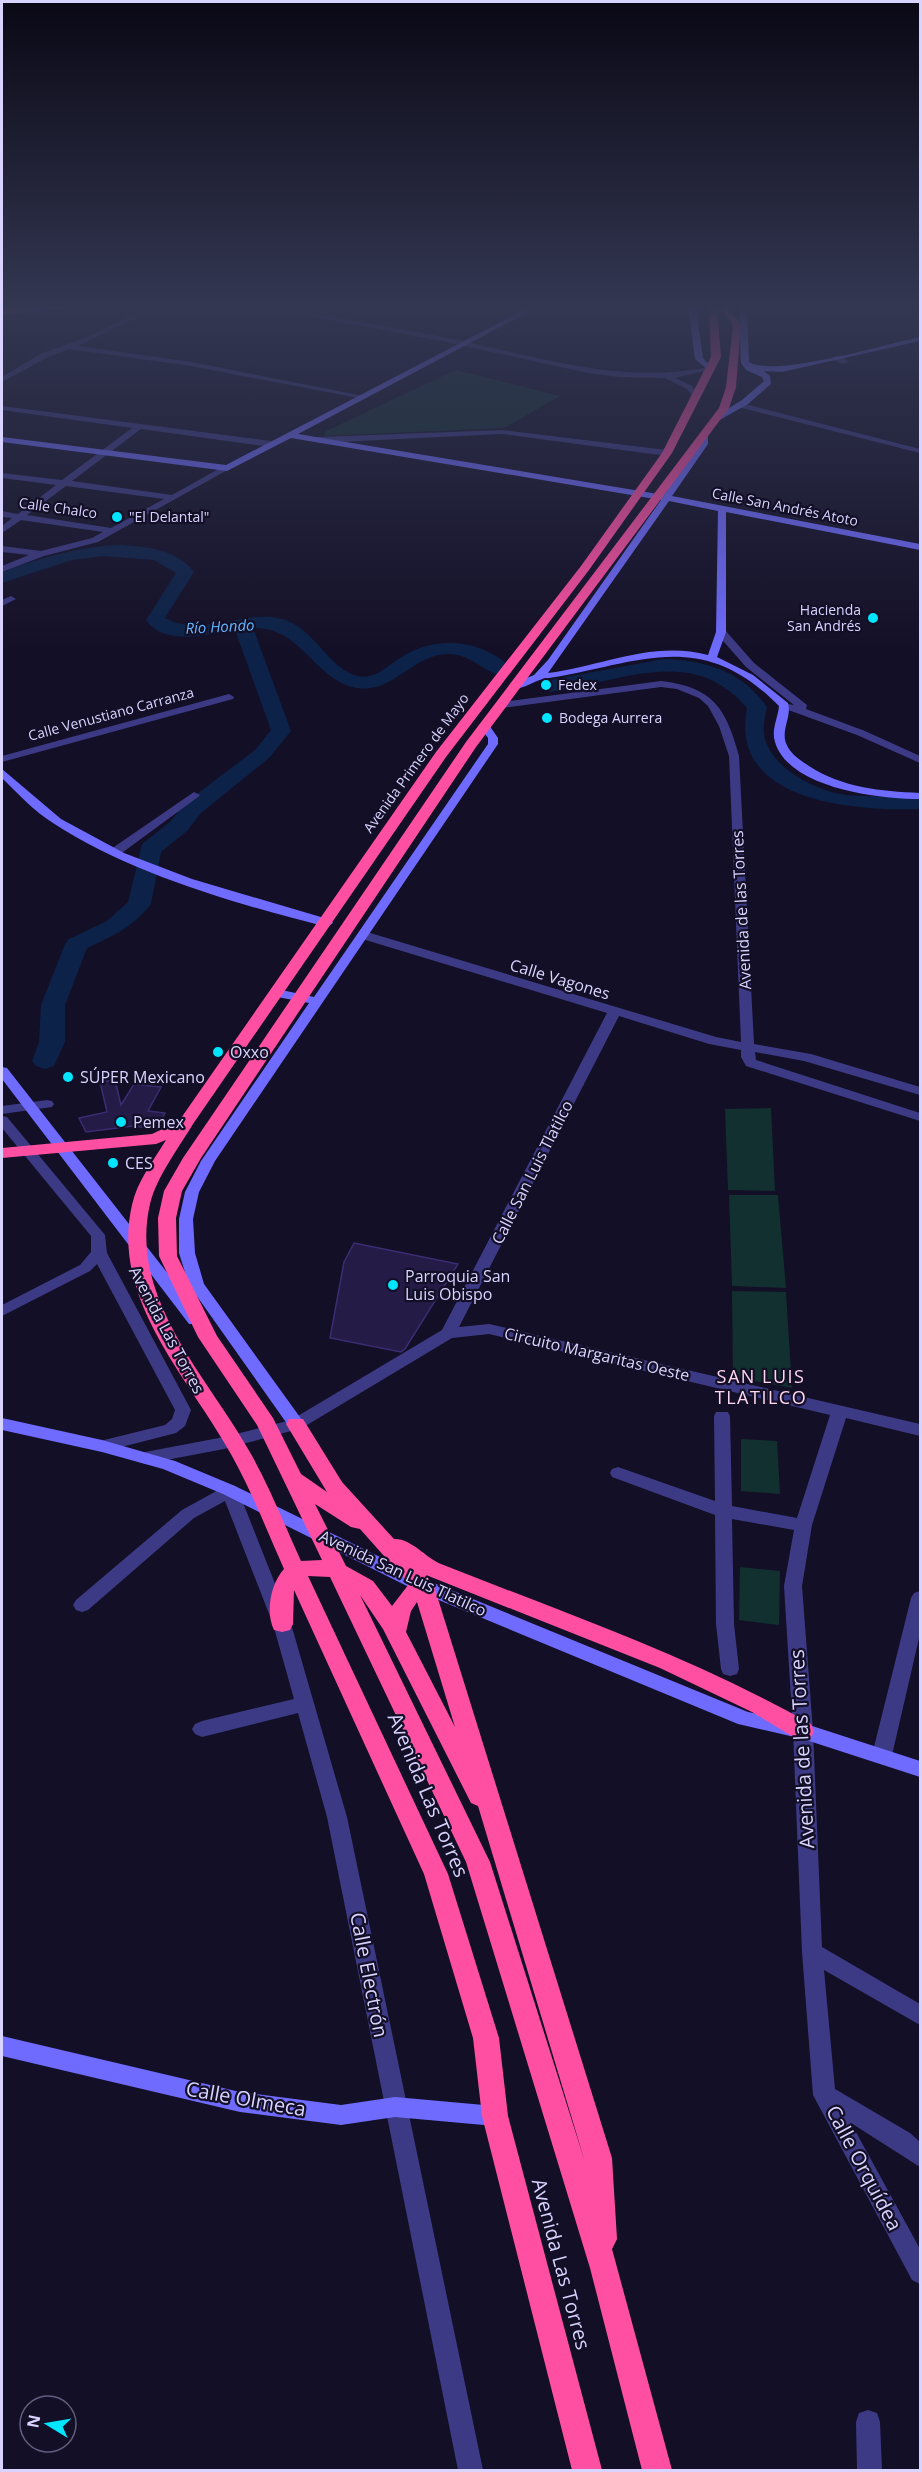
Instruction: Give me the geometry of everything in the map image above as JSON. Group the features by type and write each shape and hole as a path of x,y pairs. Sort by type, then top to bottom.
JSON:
{"highway":[{"name":"Avenida Primero de Mayo","path":"151,1179 185,1124 327,923 441,755 585,568 667,453 683,422"},
{"path":"208,1337 168,1256 167,1218 173,1191 192,1158 471,745 517,686 536,671 700,438 713,422"},
{"path":"585,568 603,566 615,571"},
{"path":"2,1153 156,1139 185,1124"},
{"name":"Avenida Las Torres","path":"151,1179 141,1204 137,1246 145,1288 166,1334 242,1455 374,1734 436,1874 486,2038 495,2116 587,2470"},
{"name":"Avenida Las Torres","path":"208,1337 266,1423 478,1862 604,2268 657,2470"},
{"path":"296,1424 335,1487 423,1586 598,2158 604,2268"},
{"path":"291,1478 430,1568 705,1678 755,1701 803,1731"},
{"path":"282,1624 282,1585 290,1573 305,1568 331,1569 353,1578 371,1592 395,1633 500,1838"},
{"path":"395,1633 400,1609 408,1595 423,1586"}],"street":[{"path":"101,422 271,444"},
{"path":"2,569 40,554 95,540 171,497 314,422"},
{"path":"807,422 921,452"},
{"path":"2,530 138,427"},
{"path":"318,440 502,432 667,453"},
{"name":"Calle San Andrés Atoto","path":"289,435 639,493 663,501 688,501 921,547"},
{"path":"536,671 552,662 704,444 700,438"},
{"path":"2,440 227,468"},
{"path":"2,475 171,497"},
{"path":"712,658 721,632 722,508"},
{"name":"Calle Chalco","path":"2,514 110,530"},
{"path":"2,549 40,554"},
{"path":"721,632 750,664 789,697 830,721"},
{"path":"536,671 567,674 651,652 680,651 712,658 748,677 784,705 830,721 921,760"},
{"name":"Avenida de las Torres","path":"502,705 661,684 682,685 698,691 712,703 727,732 734,756 748,1057 751,1063 921,1117"},
{"name":"Calle Venustiano Carranza","path":"2,759 229,697"},
{"path":"784,705 779,736 781,745 786,754 807,771 828,782 856,792 921,795"},
{"path":"296,1424 197,1285 187,1253 186,1219 192,1192 208,1161 493,744 493,738 485,727"},
{"path":"2,772 55,820 116,852 154,869 327,923"},
{"path":"116,852 194,795"},
{"name":"Calle Vagones","path":"363,935 614,1013 714,1041 806,1057 921,1091"},
{"path":"277,993 318,1001"},
{"name":"Calle San Luis Tlatilco","path":"448,1333 614,1013"},
{"path":"2,1071 208,1337"},
{"path":"2,1110 47,1104"},
{"path":"2,1120 98,1235 99,1253 85,1268 2,1311"},
{"name":"Avenida Las Torres","path":"99,1253 183,1410 179,1422 170,1429 102,1446"},
{"name":"Circuito Margaritas Oeste","path":"448,1333 489,1329 921,1430"},
{"path":"145,1458 224,1443 296,1424 448,1333"},
{"name":"Avenida de las Torres","path":"824,2095 812,1952 803,1731 793,1587 803,1525 840,1410"},
{"path":"723,1416 725,1624 730,1669"},
{"name":"Avenida San Luis Tlatilco","path":"2,1424 145,1458 229,1490 423,1586 745,1719 803,1731 921,1769"},
{"path":"618,1473 723,1511 803,1525"},
{"path":"82,1605 188,1514 229,1490"},
{"name":"Calle Electrón","path":"229,1490 282,1624 337,1817 471,2470"},
{"path":"882,1755 921,1598"},
{"path":"202,1729 305,1704"},
{"path":"812,1952 921,2015"},
{"name":"Calle Olmeca","path":"2,2046 240,2102 341,2115 395,2107 495,2116"},
{"path":"824,2095 902,2141 921,2156"},
{"name":"Calle Orquídea","path":"824,2095 921,2272"},
{"path":"868,2422 870,2470"}],"green space":[{"path":"345,422 514,422 504,428 325,436 324,432"},
{"path":"771,1108 775,1191 728,1190 725,1109"},
{"path":"729,1195 778,1195 786,1288 732,1286"},
{"path":"732,1291 786,1292 792,1388 733,1377"},
{"path":"741,1439 777,1441 780,1494 741,1491"},
{"path":"740,1567 780,1571 779,1625 739,1620"}],"building":[{"path":"115,1080 121,1105 134,1084 161,1087 148,1111 165,1113 157,1129 133,1126 86,1132 79,1118 107,1112 100,1082"},
{"name":"Parroquia San Luis Obispo","path":"354,1243 458,1264 401,1352 330,1338 344,1262"}],"waterway":[{"name":"Río Hondo","path":"2,578 54,560 86,552 121,550 148,553 170,560 185,572 155,620 169,628 184,631 248,622 279,624 292,630 303,639 334,670 345,678 358,682 378,680 423,653 447,648 470,651 502,670"},
{"path":"45,1061 52,1042 53,1005 77,944 115,926 139,904 150,849 179,826 193,808 262,754 281,731 243,625"},
{"name":"Río Hondo","path":"550,686 663,665 685,665 708,670 734,683 757,707 754,721 756,743 771,765 794,783 806,790 833,799 874,803 920,803"}],"place":[{"name":"\"El Delantal\"","path":"117,517"},
{"name":"Hacienda San Andrés","path":"873,618"},
{"name":"Fedex","path":"546,685"},
{"name":"Bodega Aurrera","path":"547,718"},
{"name":"Oxxo","path":"218,1052"},
{"name":"SÚPER Mexicano","path":"68,1077"},
{"name":"Pemex","path":"121,1122"},
{"name":"CES","path":"113,1163"},
{"name":"Parroquia San Luis Obispo","path":"393,1285"}],"district":[{"name":"SAN LUIS TLATILCO","path":"761,1387"}]}
